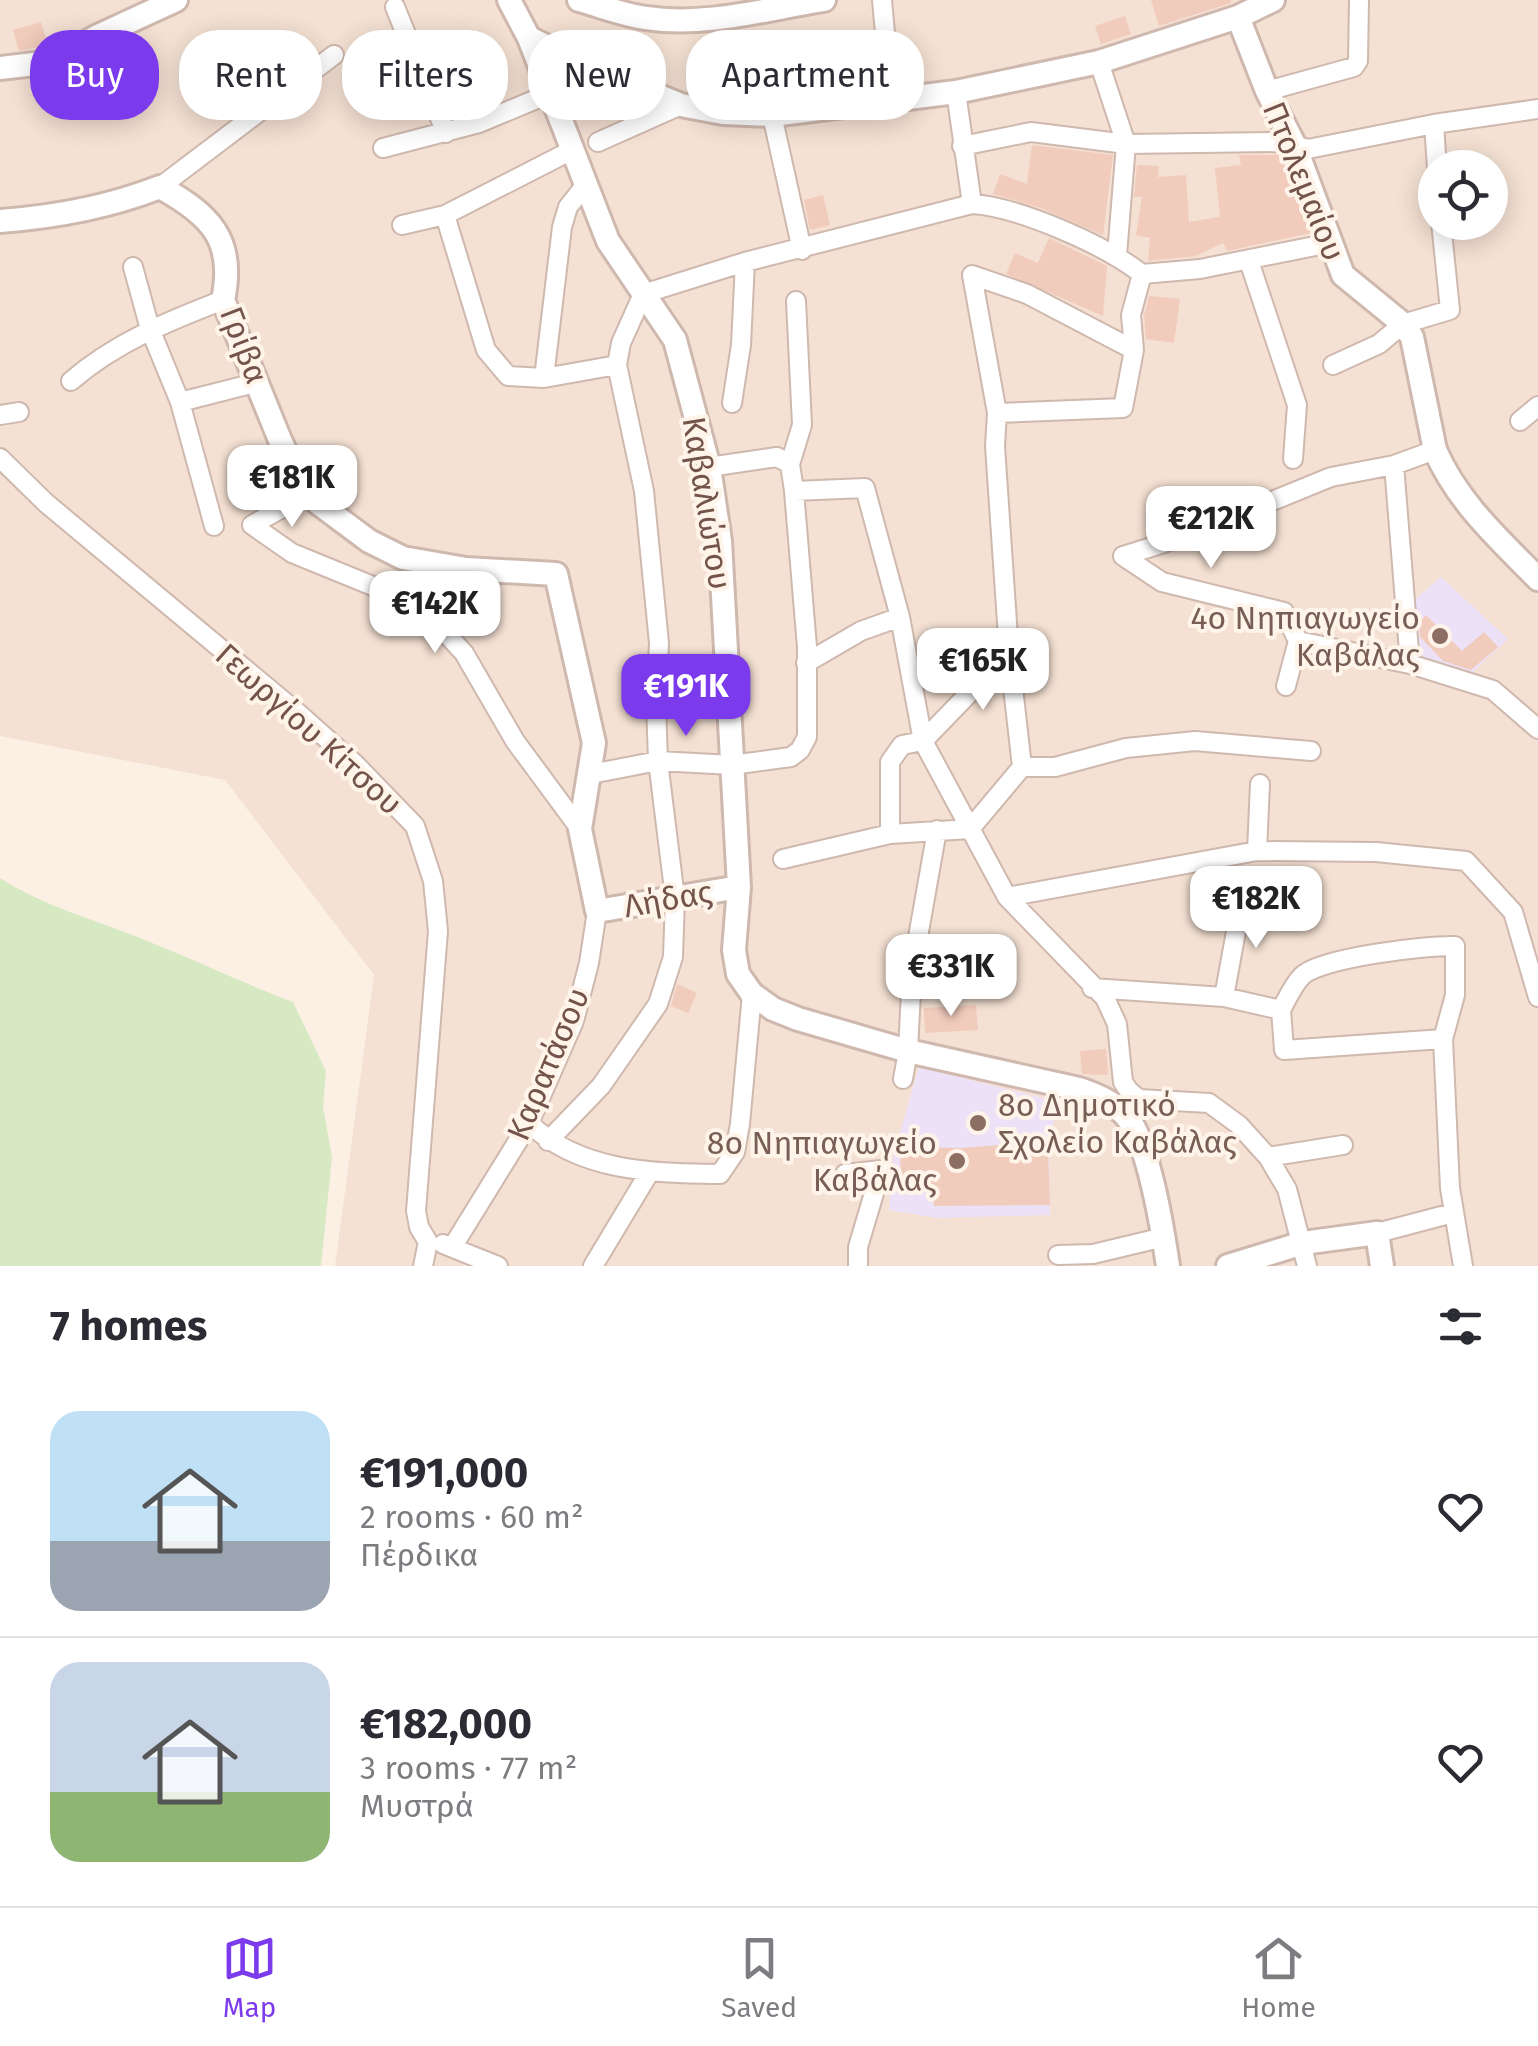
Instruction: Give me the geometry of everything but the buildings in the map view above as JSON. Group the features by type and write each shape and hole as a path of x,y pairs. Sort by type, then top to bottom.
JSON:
{"street":[{"path":"0,68 51,62 176,0"},
{"name":"Καβαλιώτου","path":"509,0 528,36"},
{"path":"578,0 644,18 675,21 714,20 824,0"},
{"path":"882,0 885,30"},
{"path":"924,96 1100,62 1238,16 1272,0"},
{"path":"1267,92 1354,67 1358,61 1359,0"},
{"path":"395,7 446,133"},
{"name":"Πτολεμαίου","path":"1238,16 1267,92 1295,146 1343,275 1402,324"},
{"path":"0,221 73,212 126,200 160,186 334,55"},
{"path":"1100,62 1126,144 1117,254"},
{"path":"956,92 972,204"},
{"path":"666,99 686,106"},
{"path":"383,148 446,133 528,102"},
{"path":"598,142 681,105"},
{"path":"962,146 1031,132 1126,144 1281,142 1308,149 1434,124 1538,109"},
{"name":"Καβαλιώτου","path":"562,120 608,241 676,340 708,467 720,541 739,887 734,950 738,974 752,994 740,1124 735,1152 720,1174 649,1173"},
{"path":"773,120 802,250"},
{"path":"1434,124 1436,150"},
{"path":"402,225 446,214 574,149"},
{"path":"544,378 562,227 568,208 587,183"},
{"name":"Γρίβα","path":"160,186 199,208 219,237 228,276 224,300 280,440 308,493 355,532 403,558 466,569 556,574"},
{"path":"548,1141 601,1086 658,1004 673,957 675,898 658,762 659,643 646,510 617,365 621,342 643,294 745,262 972,204 996,206 1117,254 1142,274 1250,260 1330,243"},
{"path":"446,214 486,350 508,376 544,378 617,365"},
{"path":"1333,366 1379,344 1402,324 1450,310 1443,240"},
{"path":"1250,260 1296,406 1293,459"},
{"path":"732,404 742,344 745,262"},
{"path":"133,267 150,329 180,402 214,526"},
{"path":"997,413 1123,408 1134,350 1131,315 1142,274"},
{"path":"783,858 890,834 970,829 1022,767 1009,652 995,446 997,413 972,275 1027,294 1134,350"},
{"path":"70,381 90,364 150,329 224,300"},
{"path":"592,774 658,762 732,764 790,757 800,750 807,737 806,664 790,464 802,425 796,300"},
{"path":"1402,324 1412,336 1435,450 1461,499 1538,578"},
{"path":"180,402 259,382"},
{"path":"1520,421 1538,406"},
{"path":"0,415 19,412"},
{"path":"1286,686 1298,641 1284,612 1162,582 1123,556 1164,543 1205,522 1233,518 1331,476 1394,465 1435,450"},
{"name":"Γεωργίου Κίτσου","path":"0,458 60,515 355,764 416,826 433,881 438,932 416,1211 428,1242 422,1266"},
{"path":"708,467 777,458 790,464"},
{"path":"1394,465 1410,664"},
{"path":"794,491 865,488 900,618 924,741 1008,897 1104,998 1116,1024 1124,1082 1129,1091 1139,1099 1208,1103 1238,1125 1268,1157 1287,1189 1305,1254"},
{"path":"308,493 252,526 292,553 385,591 428,614 464,653 515,741 580,830"},
{"name":"Καρατάσου","path":"454,1246 528,1123 574,1020 597,912 580,830 594,743 556,574"},
{"path":"806,664 861,630 900,618"},
{"path":"1298,641 1410,664 1493,690 1538,728"},
{"path":"890,834 890,762 902,744 924,741 1009,652"},
{"path":"1022,767 1056,766 1126,748 1195,741 1312,751"},
{"path":"1257,851 1260,784"},
{"path":"903,1079 912,971 937,830"},
{"path":"1008,897 1257,851 1376,852 1466,861 1512,912 1538,997"},
{"name":"Λήδας","path":"597,912 739,887"},
{"path":"1224,997 1237,926 1232,906"},
{"path":"1443,1040 1284,1050 1281,1010 1304,974 1335,960 1434,945 1455,946 1455,994 1443,1040 1450,1188 1463,1266"},
{"path":"1092,988 1224,997 1281,1010"},
{"path":"752,994 773,1009 798,1019 908,1051 1079,1089 1116,1106 1138,1132 1168,1266"},
{"path":"528,1123 548,1141 575,1155 649,1173 593,1266"},
{"path":"1268,1157 1343,1145"},
{"path":"845,1174 881,1170 858,1247 858,1266"},
{"path":"1228,1266 1305,1254 1454,1213"},
{"path":"1377,1233 1382,1266"},
{"path":"1058,1255 1094,1260 1164,1238"},
{"path":"428,1242 454,1246 498,1266"}],"shaded area":[{"path":"0,0 1538,0 1538,1266 335,1266 374,975 225,780 0,736"},
{"path":"1441,577 1508,639 1464,680 1442,675 1413,647 1411,603"},
{"name":"8ο Δημοτικό Σχολείο Καβάλας","path":"919,1067 1058,1102 1049,1145 1050,1215 936,1218 889,1210 893,1157"}],"green space":[{"path":"0,878 49,903 293,1002 326,1071 323,1107 332,1157 321,1266 0,1266"}],"place":[{"name":"4ο Νηπιαγωγείο Καβάλας","path":"1440,636"},
{"name":"8ο Δημοτικό Σχολείο Καβάλας","path":"978,1123"},
{"name":"8ο Νηπιαγωγείο Καβάλας","path":"957,1161"}]}
